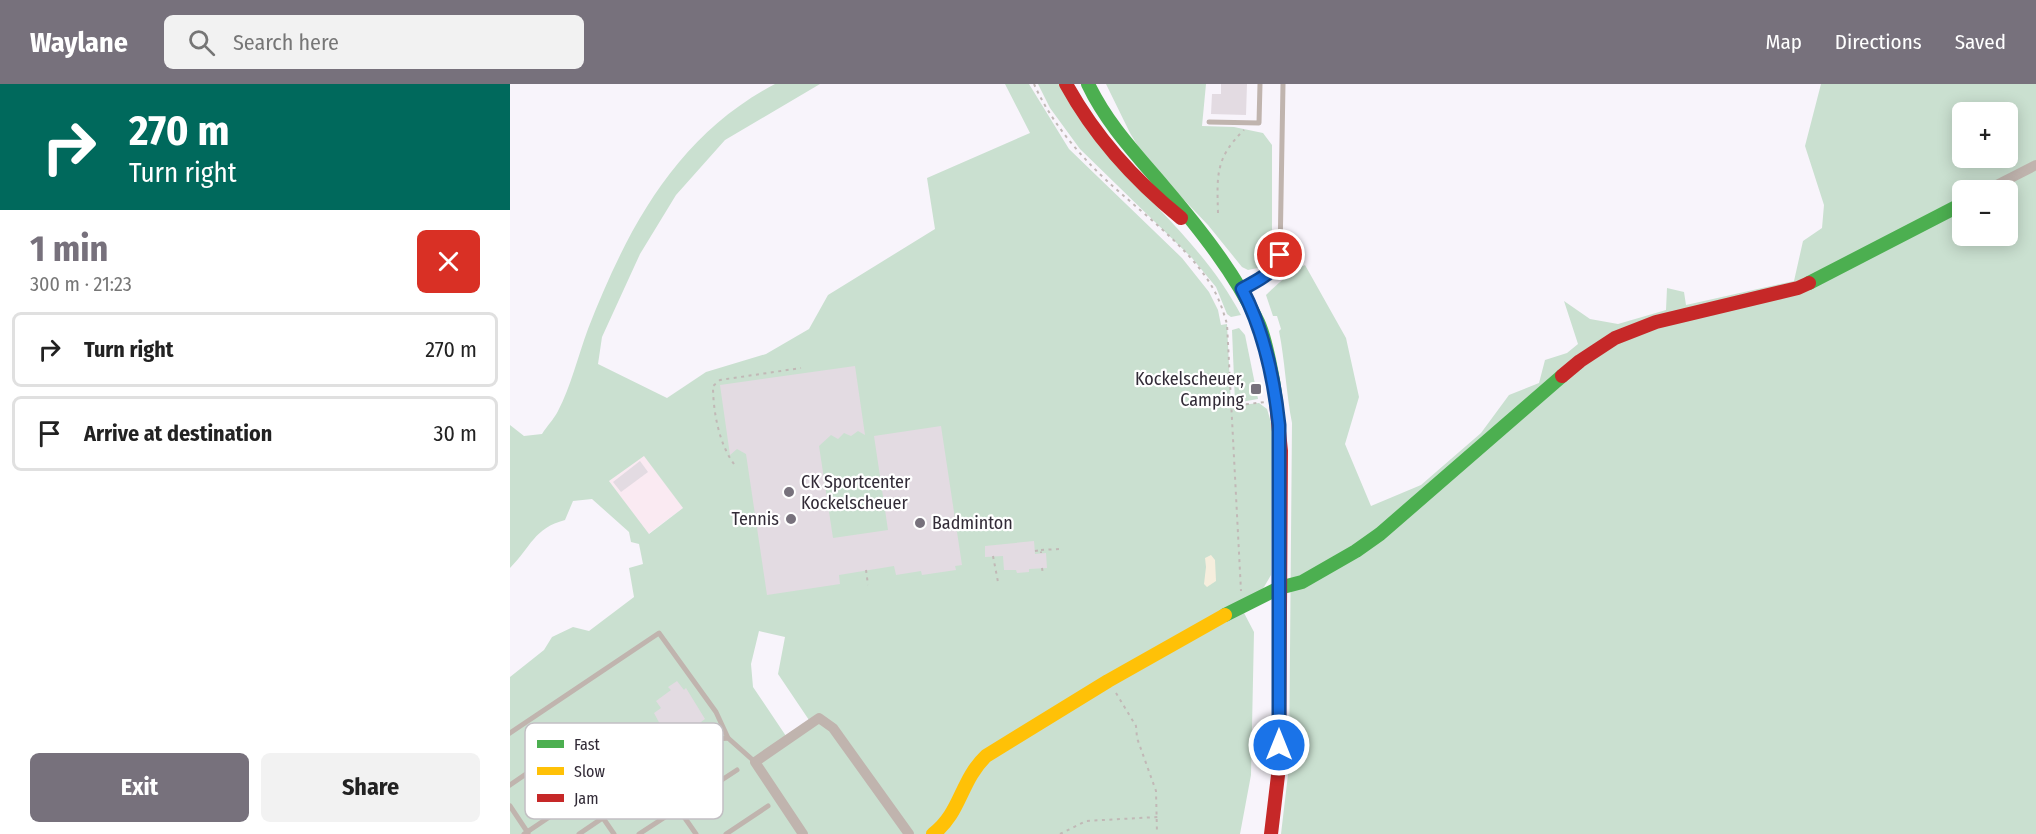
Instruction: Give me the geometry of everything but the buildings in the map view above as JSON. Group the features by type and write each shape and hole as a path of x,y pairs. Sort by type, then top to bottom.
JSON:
{"street":[{"path":"1066,84 1079,110 1097,136 1155,197 1200,233"},
{"path":"1088,84 1100,109 1126,144 1165,189 1242,289 1258,322 1276,400 1281,451 1279,767 1271,834"},
{"path":"2007,180 2036,165"},
{"path":"933,834 940,830 951,815 971,771 986,756 1108,681 1242,605 1279,588 1302,582 1356,551 1380,534 1571,368 1615,338 1656,322 1798,288 1952,209"},
{"path":"803,834 755,762 819,718 833,728 909,834"}],"lane":[{"path":"1209,122 1259,123 1260,84"},
{"path":"1242,289 1268,274 1276,266 1280,255 1283,84"},
{"path":"510,733 659,633 716,712 721,723"},
{"path":"723,727 728,738 755,762"},
{"path":"723,739 728,738"},
{"path":"723,779 737,770"},
{"path":"510,785 525,775"},
{"path":"510,806 527,833 547,819"},
{"path":"726,834 768,806"},
{"path":"579,834 602,819"},
{"path":"604,819 614,834"},
{"path":"639,834 662,819"},
{"path":"686,819 696,834"}],"path":[{"path":"1034,84 1064,134 1089,164 1189,258 1215,293 1227,324 1242,605"},
{"path":"1218,213 1216,172 1224,153 1237,137 1248,129"},
{"path":"734,464 728,455 713,406 713,386 720,380 801,368"},
{"path":"1231,406 1276,400"},
{"path":"1035,550 1041,552 1059,549"},
{"path":"993,556 998,582"},
{"path":"1042,568 1043,574"},
{"path":"866,570 868,585"},
{"path":"1108,681 1136,726 1137,738 1156,791 1157,834"},
{"path":"1060,834 1086,821 1158,818"}],"shaded area":[{"path":"644,455 683,508 648,534 609,481"}],"green space":[{"path":"775,84 820,84 725,140 676,195 640,254 602,337 598,364 667,398 706,372 766,354 809,329 828,295 935,229 927,178 1030,133 1005,84 1029,84 1069,149 1182,258 1209,292 1218,310 1221,325 1227,324 1231,406 1259,403 1267,409 1272,426 1271,575 1264,587 1243,611 1254,632 1251,775 1240,834 510,834 510,677 544,650 552,637 573,627 589,631 634,597 629,568 643,564 639,544 631,542 629,532 592,499 573,501 565,520 555,523 540,533 510,568 510,425 524,436 542,434 552,420 567,391 603,292 638,221 659,188 710,130 740,105","holes":["644,456 683,508 649,534 609,481","759,631 785,637 778,674 811,723 788,739 753,687 751,664"]},
{"path":"1038,84 1060,84 1116,162 1214,272 1241,315 1231,317 1227,314 1216,287 1192,258 1080,149 1050,108"},
{"path":"1106,84 1206,84 1202,126 1234,127 1263,133 1272,145 1272,249 1263,267 1248,270 1242,267 1208,225 1147,161 1130,133"},
{"path":"1821,84 2036,84 2036,834 1281,834 1289,766 1292,423 1279,331 1281,329 1277,316 1273,316 1266,295 1290,274 1305,265 1346,338 1359,397 1345,444 1371,506 1421,485 1481,433 1509,395 1539,383 1545,360 1567,353 1578,344 1564,301 1590,319 1618,324 1666,310 1667,288 1684,292 1686,305 1794,281 1803,241 1822,228 1824,205 1805,146"},
{"path":"1239,328 1245,335 1258,399 1235,403 1232,330"}],"sand":[{"path":"1211,555 1215,560 1216,581 1207,587 1204,584 1205,558"}],"traffic: fast":[{"path":"1088,84 1113,125 1203,235 1239,286 1261,329 1276,402"},
{"path":"1809,283 1952,209"},
{"path":"1225,615 1279,588 1302,582 1356,551 1380,534 1562,376"}],"traffic: slow":[{"path":"933,834 949,816 977,766 986,756 1108,681 1225,615"}],"traffic: jam":[{"path":"1066,84 1090,122 1117,157 1181,218"},
{"path":"1562,376 1615,338 1656,322 1798,288 1809,283"},
{"path":"1271,834 1279,767 1281,451 1276,402"}],"place":[{"name":"Kockelscheuer, Camping","path":"1256,389"},
{"name":"CK Sportcenter Kockelscheuer","path":"789,492"},
{"name":"Tennis","path":"791,519"},
{"name":"Badminton","path":"920,523"}],"route":[{"path":"1279,745 1281,451 1279,425 1275,393 1258,324 1242,289 1268,274 1276,266 1280,255"}]}
